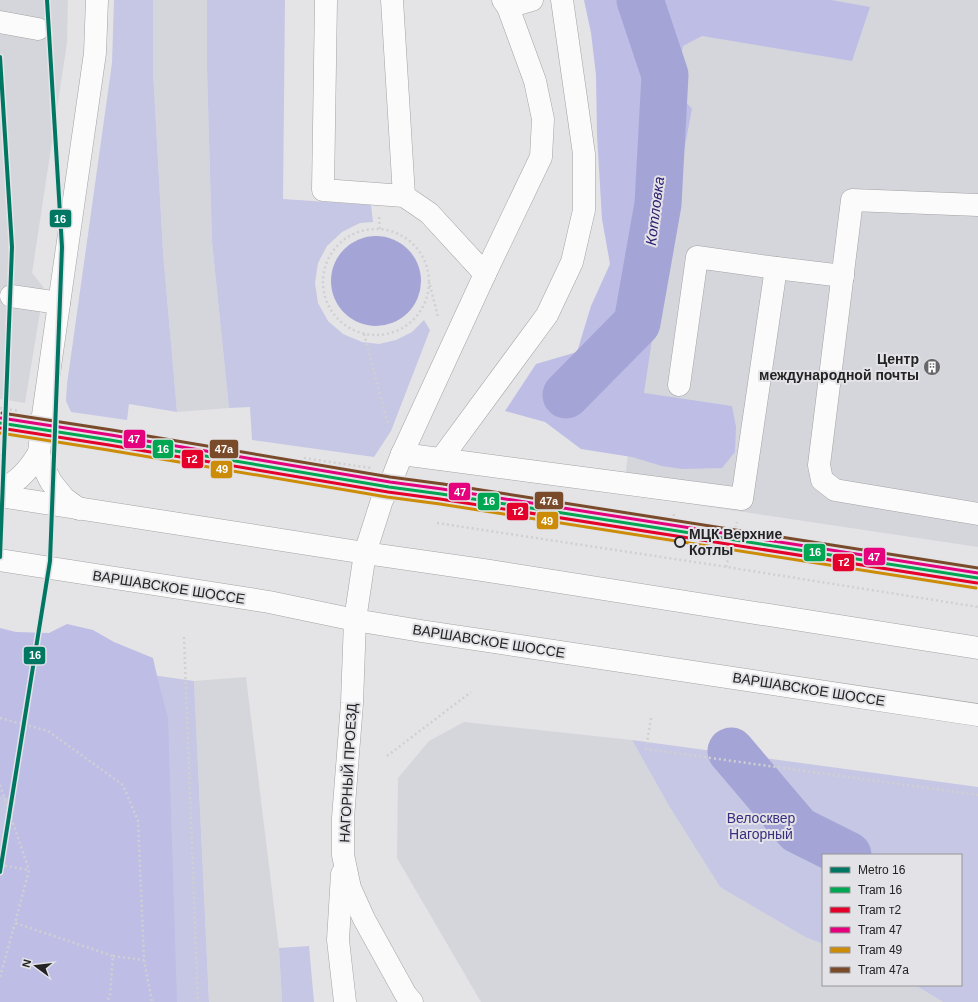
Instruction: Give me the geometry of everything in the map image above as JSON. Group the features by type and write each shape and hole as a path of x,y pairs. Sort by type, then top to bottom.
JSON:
{"main road":[{"path":"79,509 64,498 51,482 41,462 39,453 44,407 95,53 97,0"},
{"path":"326,0 323,190 404,196 429,213 485,274"},
{"path":"392,0 404,196"},
{"path":"505,4 532,0"},
{"path":"441,459 546,315 572,262 584,210 584,154 562,0"},
{"name":"НАГОРНЫЙ ПРОЕЗД","path":"412,1002 406,995 364,919 350,888 343,855 343,818 352,703 355,620 365,553 382,500 485,274 541,157 543,119 535,82 505,4"},
{"path":"0,22 38,28"},
{"path":"978,205 852,200 819,466 822,480 835,490 978,514"},
{"path":"679,385 697,257 843,276"},
{"path":"402,454 742,499 776,268"},
{"path":"11,296 59,303"},
{"path":"0,489 21,478 35,461 39,453"},
{"path":"0,496 978,648"},
{"name":"ВАРШАВСКОЕ ШОССЕ","path":"0,560 269,602 355,620 421,631 978,715"},
{"path":"343,855 338,940 345,1002"},
{"path":"383,953 383,977 392,1002"}],"path":[{"path":"380,229 396,232 410,241 421,253 428,268 430,285 426,301 418,316 407,326 394,333 379,336 364,334 348,328 334,316 326,300 323,283 325,266 334,250 346,238 362,231 380,229"},
{"path":"364,334 390,431"},
{"path":"726,567 737,519"},
{"path":"437,523 978,607"},
{"path":"184,637 198,1002"},
{"path":"387,756 471,692"},
{"path":"0,718 48,731 123,785 138,821 144,960 152,1002"},
{"path":"651,718 646,749 978,795"},
{"path":"0,785 29,870 0,977"},
{"path":"0,865 29,870"},
{"path":"15,923 112,956 144,960"},
{"path":"107,1002 110,995 112,956"}],"shaded area":[{"path":"0,0 68,0 67,43 32,273 44,288 25,403 0,399"},
{"path":"153,0 207,0 207,70 212,242 229,408 177,412 163,252 153,70"},
{"path":"584,0 831,0 870,7 852,61 702,36 683,46 675,90 692,109 668,232 644,393 732,406 736,427 735,452 722,468 682,469 662,466 632,457 581,449 545,422 505,411 536,364 577,352 591,306 610,264 602,219 597,135 596,75 591,33"},
{"path":"684,0 978,0 978,547 623,494"},
{"path":"376,236 393,239 408,249 418,264 421,281 418,298 408,313 393,323 376,326 359,323 344,313 334,298 331,281 334,264 344,249 359,239"},
{"path":"67,624 93,630 114,642 153,658 168,718 177,1002 0,1002 0,859 3,857 16,800 0,796 0,628 16,632 49,633"},
{"path":"246,677 279,948 282,1002 209,1002 194,681"},
{"path":"464,722 632,740 669,806 720,887 805,937 822,944 822,986 917,986 943,1002 481,1002 397,858 398,778 429,741"}],"green space":[{"path":"114,0 153,0 153,70 163,252 177,412 129,404 127,420 71,412 66,401 67,384 112,63"},
{"path":"207,0 285,0 283,199 371,205 373,222 360,223 342,232 327,246 318,263 315,283 318,303 328,321 343,334 362,342 379,344 396,340 412,332 424,320 430,330 391,431 374,457 252,440 250,407 229,408 212,242 207,70"},
{"path":"0,653 194,681 209,1002 0,1002"},
{"name":"Велосквер Нагорный","path":"632,740 978,787 978,1002 943,1002 917,986 962,986 962,854 822,854 822,944 805,937 720,887 669,806"},
{"path":"309,946 314,1002 282,1002 279,948"}],"waterway":[{"name":"Котловка","path":"566,395 637,323 658,204 665,75 640,0"},
{"name":"Котловка","path":"731,751 798,830 846,854"}],"metro line":[{"name":"16","path":"0,872 50,561 62,247 47,0"},
{"name":"16","path":"0,57 12,247 0,557"}],"tram line":[{"name":"47а","path":"2,413 390,477 978,568"},
{"name":"47","path":"1,418 390,482 978,573"},
{"name":"16","path":"0,423 389,487 978,578"},
{"name":"т2","path":"0,428 388,492 977,583"},
{"name":"49","path":"0,433 387,497 976,588"}],"place":[{"name":"Центр международной почты","path":"932,367"},
{"name":"МЦК Верхние Котлы","path":"680,542"}]}
